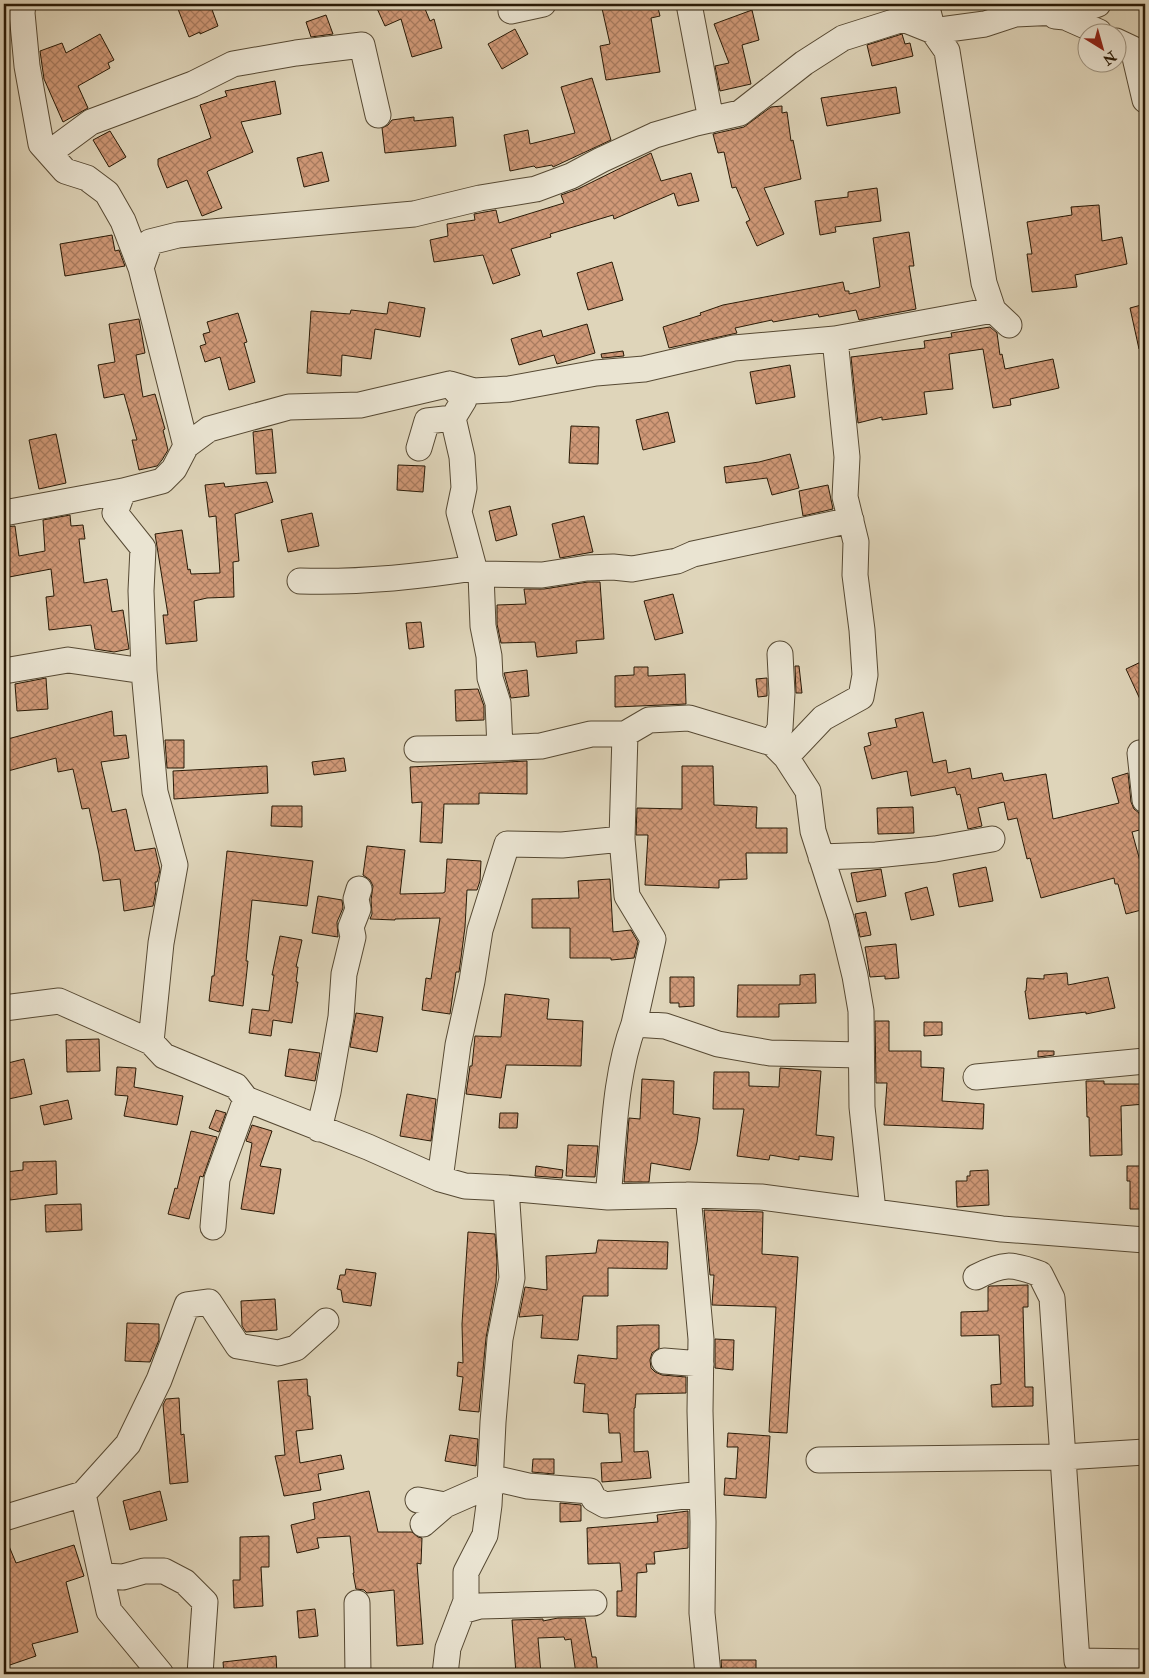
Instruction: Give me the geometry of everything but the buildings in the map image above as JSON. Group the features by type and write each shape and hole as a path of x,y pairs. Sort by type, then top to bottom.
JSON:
{"street":[{"path":"23,4 22,13 28,75 41,144 65,171 87,178 107,193 123,221 141,268 186,446"},
{"path":"511,11 542,4"},
{"path":"689,4 711,120"},
{"path":"4,513 123,491 162,480 174,469 186,446 209,429 289,408 360,405 450,384 474,391 509,389 596,373 644,369 734,348 835,339 1001,318 984,283 947,51 933,31 926,4"},
{"path":"141,268 150,242 178,235 414,214 480,198 536,189 571,176 655,135 740,113 804,63 844,38 903,19 933,31 985,24 1015,14 1079,11 1098,4"},
{"path":"1015,14 1065,17 1077,22"},
{"path":"49,153 91,122 193,84 233,64 296,53 362,45 378,115"},
{"path":"1126,46 1134,50 1145,100"},
{"path":"779,750 823,718 861,697 865,675 855,575 856,542 846,497 847,457 835,339"},
{"path":"450,384 464,400 453,418 463,465 464,488 458,512 477,571 483,626 489,656 490,678 498,703 500,748"},
{"path":"419,448 427,422 453,418"},
{"path":"123,491 115,513 143,548 141,591 144,671 155,792 175,865 161,943 151,1042"},
{"path":"300,581 371,581 477,571 542,575 588,568 654,566 693,554 851,520"},
{"path":"779,750 782,693 780,654"},
{"path":"4,671 68,660 144,671"},
{"path":"417,749 541,746 591,734 625,734 649,720 689,718 779,750 808,791 812,831 841,918 855,976 861,1011 862,1107 873,1211"},
{"path":"608,1197 621,1070 625,1048 634,1024 653,939 627,896 622,839 625,734"},
{"path":"1140,753 1145,800"},
{"path":"440,1178 456,1053 472,981 480,930 507,844 562,845 622,839"},
{"path":"821,857 876,855 935,849 992,839"},
{"path":"319,1129 328,1092 341,1017 344,974 353,937 351,927 358,909 356,899 359,889"},
{"path":"4,1008 59,1001 151,1042 164,1056 236,1086 246,1099 368,1147 440,1178 465,1186 608,1197 761,1197 1002,1229 1145,1240"},
{"path":"634,1024 665,1026 718,1044 770,1053 861,1055"},
{"path":"976,1077 1145,1061"},
{"path":"214,1227 218,1179 246,1099"},
{"path":"445,1674 448,1648 466,1601 466,1572 485,1535 500,1339 512,1278 506,1188"},
{"path":"688,1196 701,1339 702,1613 708,1674"},
{"path":"976,1277 995,1267 1019,1266 1040,1274 1052,1298 1077,1661 1142,1666"},
{"path":"4,1518 83,1494 128,1444 159,1380 188,1305 209,1302 238,1346 278,1353 296,1348 326,1321"},
{"path":"664,1361 701,1364"},
{"path":"818,1460 1064,1457 1145,1452"},
{"path":"421,1512 445,1505 502,1480 528,1486 590,1490 594,1499 605,1505 702,1494"},
{"path":"83,1494 110,1611 162,1674"},
{"path":"102,1576 123,1577 144,1571 164,1571 185,1582 205,1602 200,1674"},
{"path":"357,1603 358,1674"},
{"path":"462,1610 480,1606 594,1603"}]}
